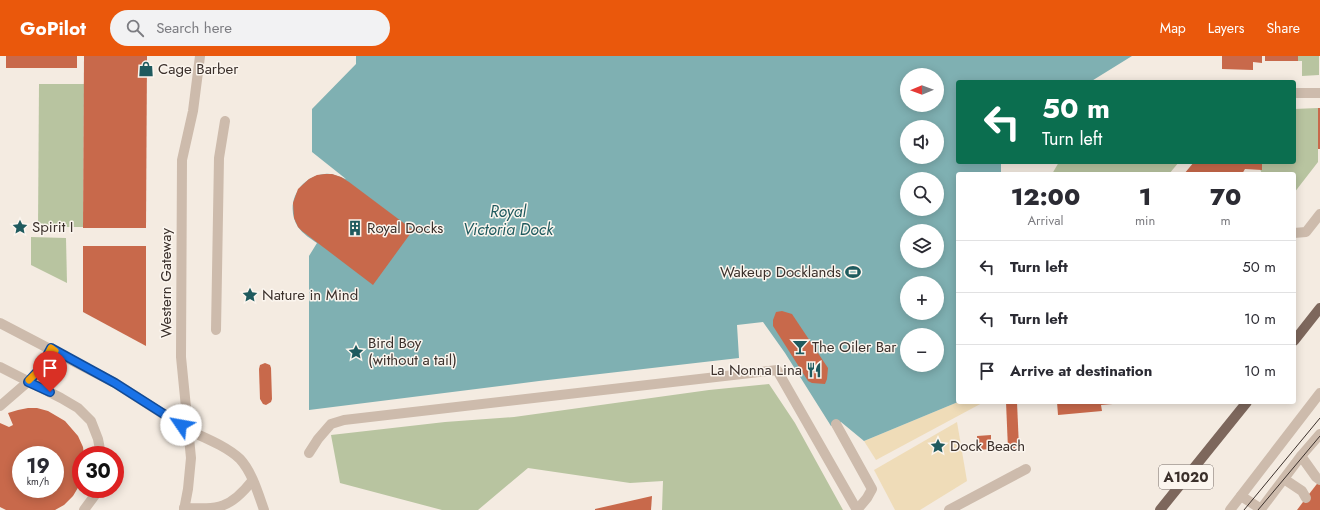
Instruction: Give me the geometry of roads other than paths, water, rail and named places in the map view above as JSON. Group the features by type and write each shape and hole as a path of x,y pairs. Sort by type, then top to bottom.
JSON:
{"main road":[{"path":"1296,338 1320,308"},
{"name":"A1020","path":"1160,510 1244,404"}],"street":[{"name":"Western Gateway","path":"184,509 188,489 191,458 181,354 182,160 193,111 200,56"},
{"path":"1296,93 1320,93"},
{"path":"216,330 219,158 225,121"},
{"path":"1296,233 1306,232 1320,214"},
{"path":"0,323 51,348 115,383 188,430 222,447 239,458 245,465 264,510"},
{"path":"0,406 28,382 40,369 51,348"},
{"path":"0,367 78,408 91,421 98,438 99,446"},
{"path":"309,453 330,424 344,420 777,370 857,510 872,489 836,424"},
{"path":"1230,510 1320,393"},
{"path":"1241,496 1261,508 1320,434"},
{"path":"1302,456 1316,477 1320,480"},
{"path":"948,510 1026,469"},
{"path":"1284,479 1302,491 1306,498"},
{"path":"184,509 210,508 224,505 237,499 252,481"},
{"path":"84,510 93,498"}],"water":[{"name":"Royal Victoria Dock","path":"356,56 1132,56 1093,80 956,80 956,164 1001,164 1001,172 956,172 956,403 864,441 841,422 831,426 785,353 763,322 737,325 739,358 309,410 309,256 317,243 298,227 294,218 294,201 296,193 301,186 316,176 331,174 346,179 312,152 312,109 356,64"}],"tram line":[{"path":"1244,510 1320,418"},
{"path":"1258,510 1320,436"}],"place":[{"name":"Cage Barber","path":"146,69"},
{"name":"Spirit I","path":"20,227"},
{"name":"Royal Docks","path":"355,228"},
{"name":"Wakeup Docklands","path":"853,272"},
{"name":"Nature in Mind","path":"250,295"},
{"name":"The Oiler Bar","path":"800,347"},
{"name":"Bird Boy (without a tail)","path":"356,352"},
{"name":"La Nonna Lina","path":"814,370"},
{"name":"Dock Beach","path":"938,446"}]}
